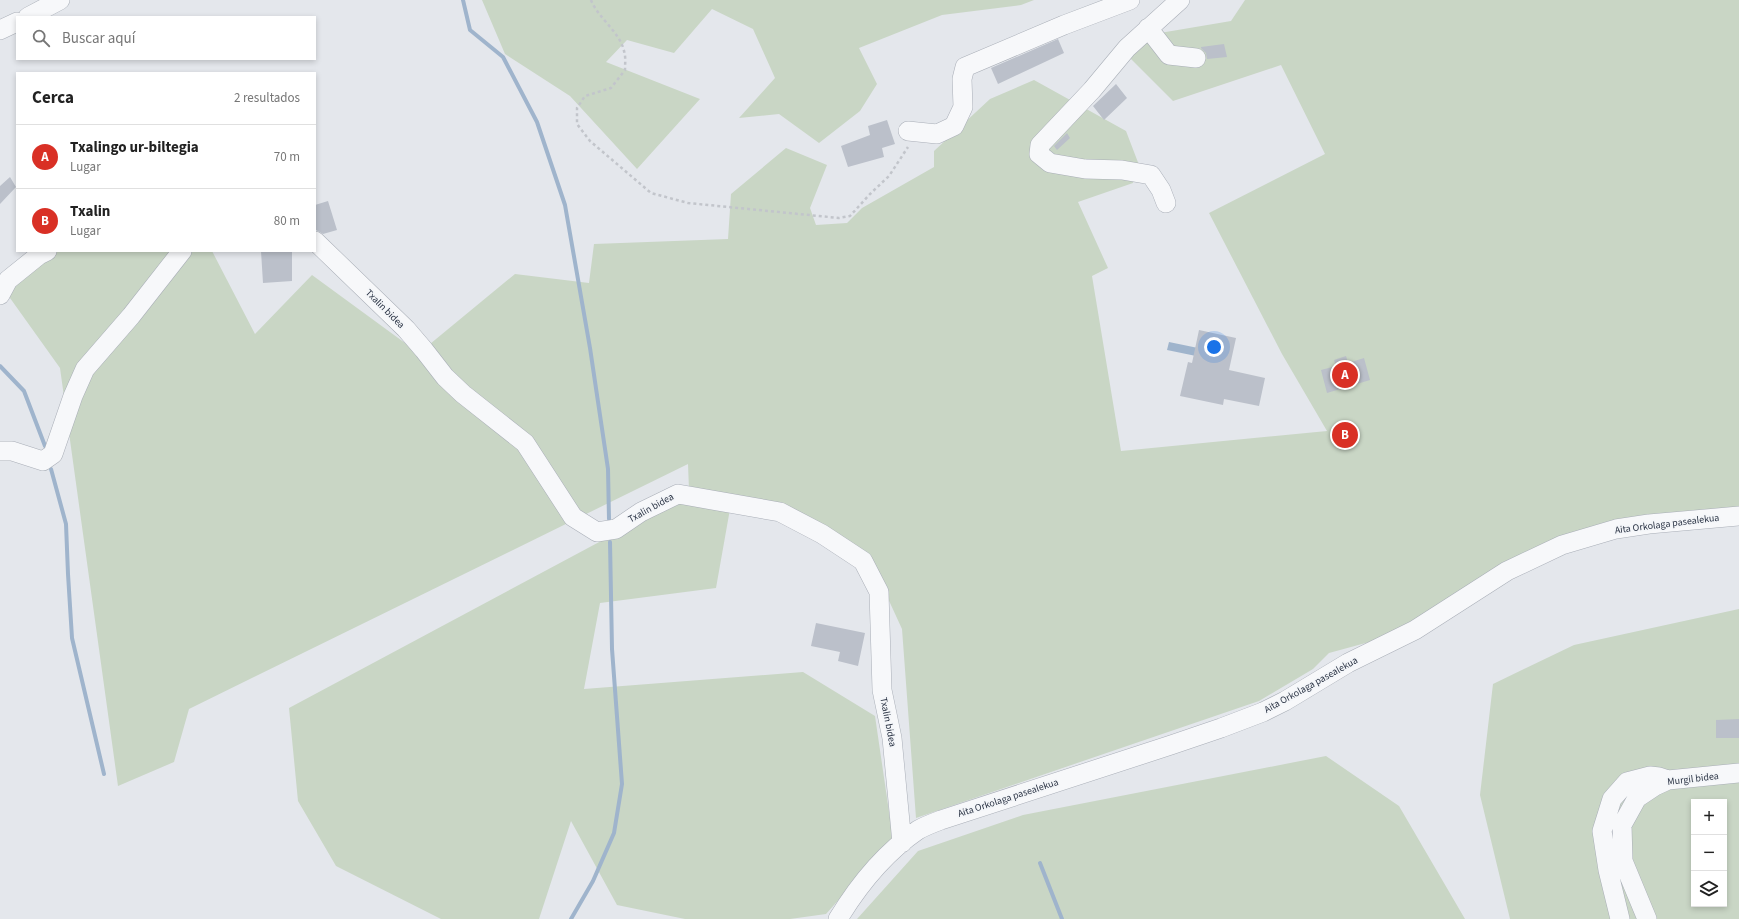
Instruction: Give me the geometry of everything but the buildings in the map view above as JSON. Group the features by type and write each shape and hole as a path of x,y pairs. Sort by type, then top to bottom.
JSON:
{"street":[{"path":"30,16 60,0"},
{"path":"908,131 937,134 954,126 963,107 962,79 965,67 1064,25 1130,0"},
{"path":"1166,203 1161,190 1151,176 1122,170 1085,169 1050,163 1039,154 1040,145 1092,90 1127,48 1180,0"},
{"path":"0,30 16,22"},
{"path":"1148,28 1169,55 1196,58"},
{"name":"Txalin bidea","path":"316,242 406,329 445,377 458,390 525,443 573,517 597,532 616,529 641,512 678,494 780,512 822,534 863,561 879,592 882,690 892,738 902,843"},
{"path":"0,295 8,280 39,255 45,252"},
{"path":"0,451 12,451 43,461 53,454 73,396 85,369 131,316 181,252"},
{"name":"Aita Orkolaga pasealekua","path":"845,914 870,876 902,843 920,830 941,820 1171,745 1263,712 1285,701 1348,663 1415,630 1507,571 1562,545 1616,529 1649,524 1739,516"},
{"name":"Murgil bidea","path":"1647,919 1623,861 1622,825 1637,798 1655,786 1668,780 1739,773"},
{"path":"1620,919 1608,870 1602,831 1612,799 1627,782 1650,776 1668,780"}],"path":[{"path":"591,0 594,9 612,28 624,50 625,70 611,88 585,96 577,108 577,124 590,141 651,193 688,203 839,218 850,216 889,176 908,148 908,131"}],"green space":[{"path":"482,0 1034,0 1021,5 942,15 859,48 877,84 860,111 819,143 779,114 739,118 775,78 753,29 712,9 674,53 627,40 606,62 700,99 637,169 570,96 505,54"},
{"path":"1245,0 1739,0 1739,507 1629,519 1395,635 1329,653 1313,669 1259,701 916,818 902,629 885,592 833,534 689,490 688,464 189,709 174,762 118,786 60,368 0,284 47,252 213,252 255,334 312,275 420,354 474,400 430,344 515,274 589,283 594,244 728,239 731,194 786,148 827,165 810,208 816,225 847,223 862,208 934,167 934,151 990,99 1034,80 1126,131 1139,165 1133,183 1078,202 1108,268 1092,276 1121,451 1327,431 1282,354 1209,213 1325,154 1281,65 1173,101 1130,58 1148,35 1231,21"},
{"path":"674,502 730,509 716,588 600,603 584,689 803,672 875,716 893,839 826,914 790,919 685,919 617,905 571,821 539,919 441,919 336,866 298,801 289,708"},
{"path":"1739,609 1739,919 1510,919 1480,795 1493,684 1574,645"},
{"path":"1326,756 1399,806 1465,919 857,919 918,851 1023,815"}],"water":[{"path":"1169,342 1198,348 1196,356 1167,350"}],"waterway":[{"path":"463,0 470,30 503,57 537,122 565,205 590,348 608,469 609,519"},
{"path":"0,366 24,391 45,446"},
{"path":"51,469 66,524 72,638 104,774"},
{"path":"571,919 593,881 614,833 622,784 612,649 610,542"},
{"path":"1040,863 1062,919"}],"place":[{"name":"Txalingo ur-biltegia","path":"1345,375"},
{"name":"Txalin","path":"1345,435"}]}
